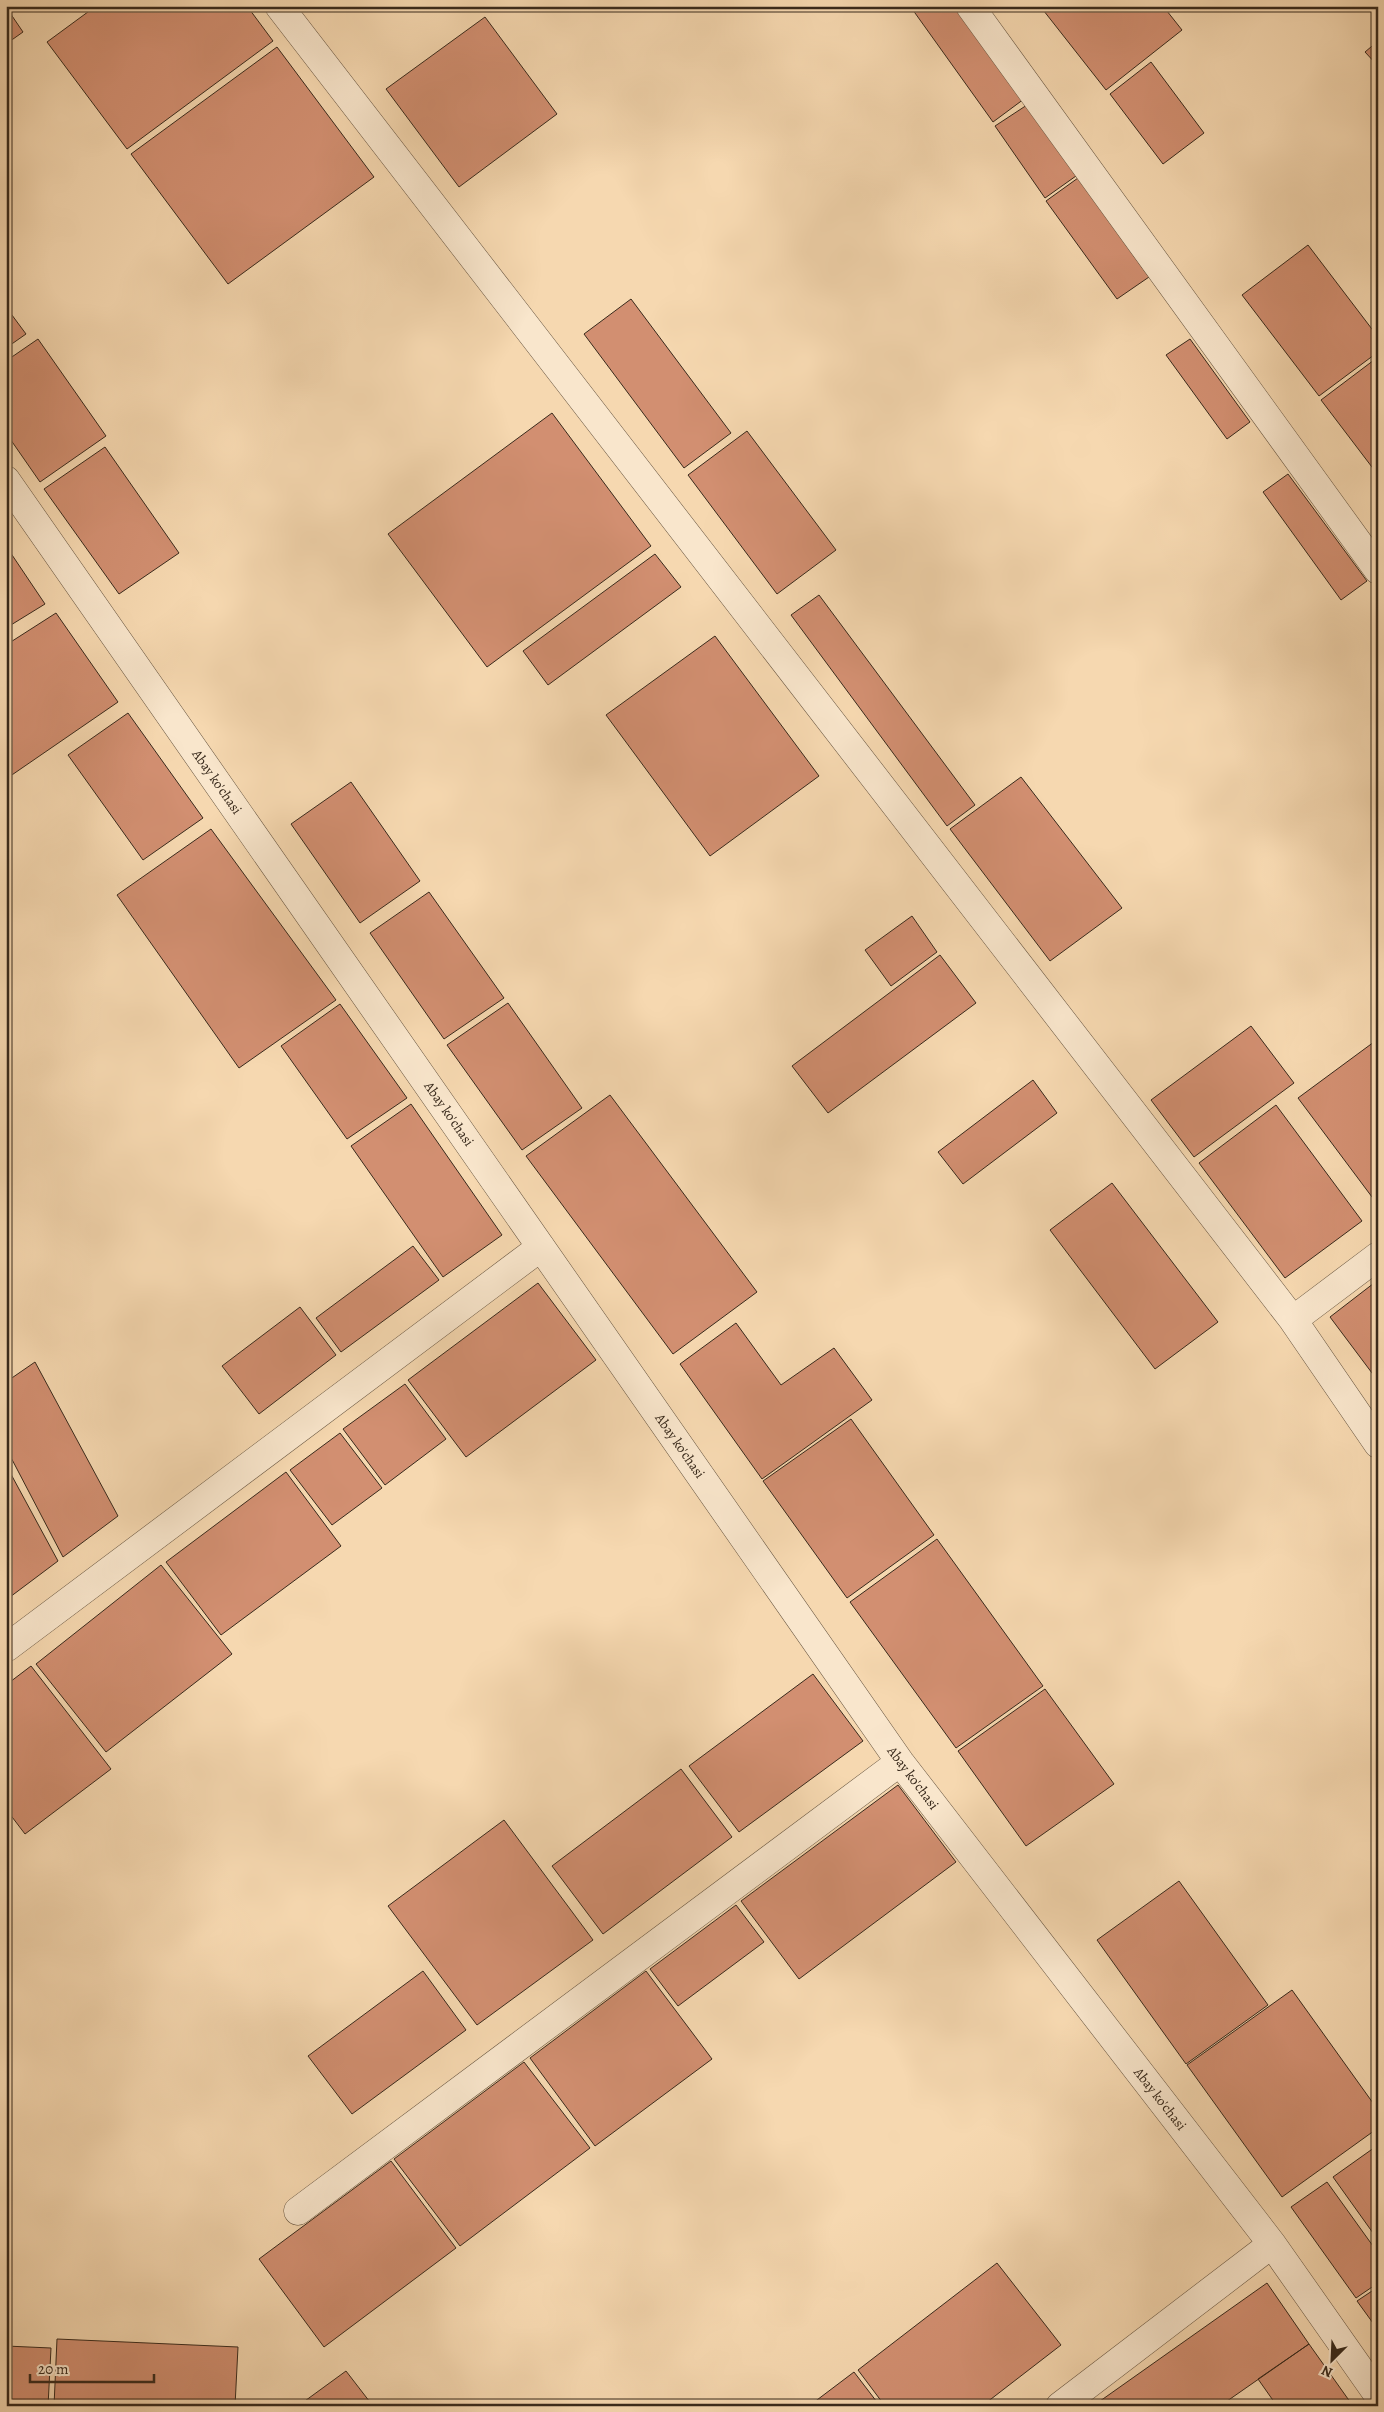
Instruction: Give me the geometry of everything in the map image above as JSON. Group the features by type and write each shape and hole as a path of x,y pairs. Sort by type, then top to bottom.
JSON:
{"street":[{"path":"280,6 1293,1320 1378,1444"},
{"path":"970,6 1378,570"},
{"name":"Abay ko'chasi","path":"6,480 900,1762 1272,2244 1378,2395"},
{"path":"6,1648 541,1247"},
{"path":"1293,1320 1378,1256"},
{"path":"298,2211 900,1762"},
{"path":"1060,2406 1272,2244"}],"building":[{"path":"96,6 247,6 273,41 127,149 47,42"},
{"path":"910,6 957,6 1024,99 993,122"},
{"path":"1040,6 1163,6 1182,30 1106,90"},
{"path":"6,7 23,32 6,44"},
{"path":"485,17 557,114 459,187 386,89"},
{"path":"1378,41 1378,66 1365,52"},
{"path":"277,47 374,177 228,284 131,154"},
{"path":"1151,62 1204,133 1163,164 1110,94"},
{"path":"1027,105 1076,176 1045,198 995,126"},
{"path":"1078,178 1149,277 1117,299 1046,201"},
{"path":"1308,245 1378,337 1378,352 1319,396 1242,295"},
{"path":"631,299 731,433 684,468 584,334"},
{"path":"6,307 26,334 6,348"},
{"path":"38,339 106,436 40,482 6,433 6,361"},
{"path":"1190,339 1250,422 1227,439 1166,355"},
{"path":"1378,357 1378,475 1321,400"},
{"path":"552,413 651,546 487,667 388,534"},
{"path":"747,431 836,550 777,594 688,475"},
{"path":"105,447 179,553 119,594 44,489"},
{"path":"1288,474 1367,581 1341,600 1263,492"},
{"path":"6,546 45,604 6,628"},
{"path":"655,554 681,587 548,685 523,651"},
{"path":"819,595 975,805 947,826 791,615"},
{"path":"56,613 118,702 6,779 6,645"},
{"path":"715,636 819,776 710,856 606,715"},
{"path":"128,713 203,818 143,860 68,755"},
{"path":"1021,777 1122,908 1050,961 950,829"},
{"path":"351,782 420,881 360,923 291,824"},
{"path":"211,829 336,1000 239,1068 117,895"},
{"path":"429,892 504,998 444,1039 370,933"},
{"path":"912,916 937,952 891,986 865,950"},
{"path":"940,955 976,1003 828,1113 792,1066"},
{"path":"508,1003 582,1108 522,1150 447,1045"},
{"path":"340,1004 407,1098 347,1139 281,1046"},
{"path":"1251,1026 1294,1083 1194,1157 1151,1100"},
{"path":"1378,1039 1378,1205 1298,1098"},
{"path":"1033,1080 1057,1113 963,1184 938,1152"},
{"path":"610,1095 757,1292 673,1354 526,1156"},
{"path":"411,1104 502,1235 443,1277 351,1146"},
{"path":"1276,1105 1362,1221 1285,1278 1199,1163"},
{"path":"1112,1183 1218,1322 1155,1369 1050,1230"},
{"path":"413,1246 439,1280 341,1352 316,1318"},
{"path":"1378,1280 1378,1381 1330,1317"},
{"path":"538,1283 596,1360 466,1457 408,1380"},
{"path":"300,1307 336,1355 259,1414 222,1366"},
{"path":"736,1323 781,1385 834,1348 872,1400 762,1479 680,1364"},
{"path":"35,1362 118,1516 63,1557 6,1448 6,1382"},
{"path":"405,1384 446,1439 385,1485 343,1429"},
{"path":"851,1419 934,1535 847,1598 763,1481"},
{"path":"340,1433 382,1488 332,1525 290,1470"},
{"path":"6,1465 58,1561 6,1600"},
{"path":"286,1472 341,1546 221,1635 166,1562"},
{"path":"937,1539 1043,1686 956,1748 850,1602"},
{"path":"161,1565 232,1654 106,1752 36,1664"},
{"path":"31,1666 111,1769 25,1834 6,1809 6,1685"},
{"path":"813,1674 863,1741 739,1832 689,1766"},
{"path":"1045,1689 1114,1784 1026,1846 958,1751"},
{"path":"681,1769 732,1837 603,1934 552,1866"},
{"path":"898,1785 956,1862 799,1979 741,1901"},
{"path":"504,1820 593,1940 477,2025 388,1906"},
{"path":"1179,1881 1268,2005 1186,2064 1097,1940"},
{"path":"736,1905 764,1942 678,2006 650,1969"},
{"path":"423,1971 466,2030 352,2114 308,2056"},
{"path":"646,1971 712,2059 595,2146 530,2058"},
{"path":"1292,1990 1378,2110 1378,2128 1282,2197 1187,2065"},
{"path":"524,2062 590,2148 460,2246 394,2159"},
{"path":"1378,2145 1378,2240 1333,2177"},
{"path":"391,2161 456,2248 324,2347 259,2259"},
{"path":"1327,2182 1378,2253 1378,2283 1356,2298 1291,2207"},
{"path":"997,2263 1061,2345 982,2406 885,2406 858,2370"},
{"path":"1267,2283 1309,2344 1220,2406 1093,2406"},
{"path":"1378,2287 1378,2330 1357,2301"},
{"path":"57,2339 238,2347 235,2406 54,2406"},
{"path":"1309,2344 1353,2406 1277,2406 1258,2379"},
{"path":"6,2346 51,2348 48,2406 6,2406"},
{"path":"346,2371 373,2406 298,2406"},
{"path":"854,2372 880,2406 809,2406"}]}
